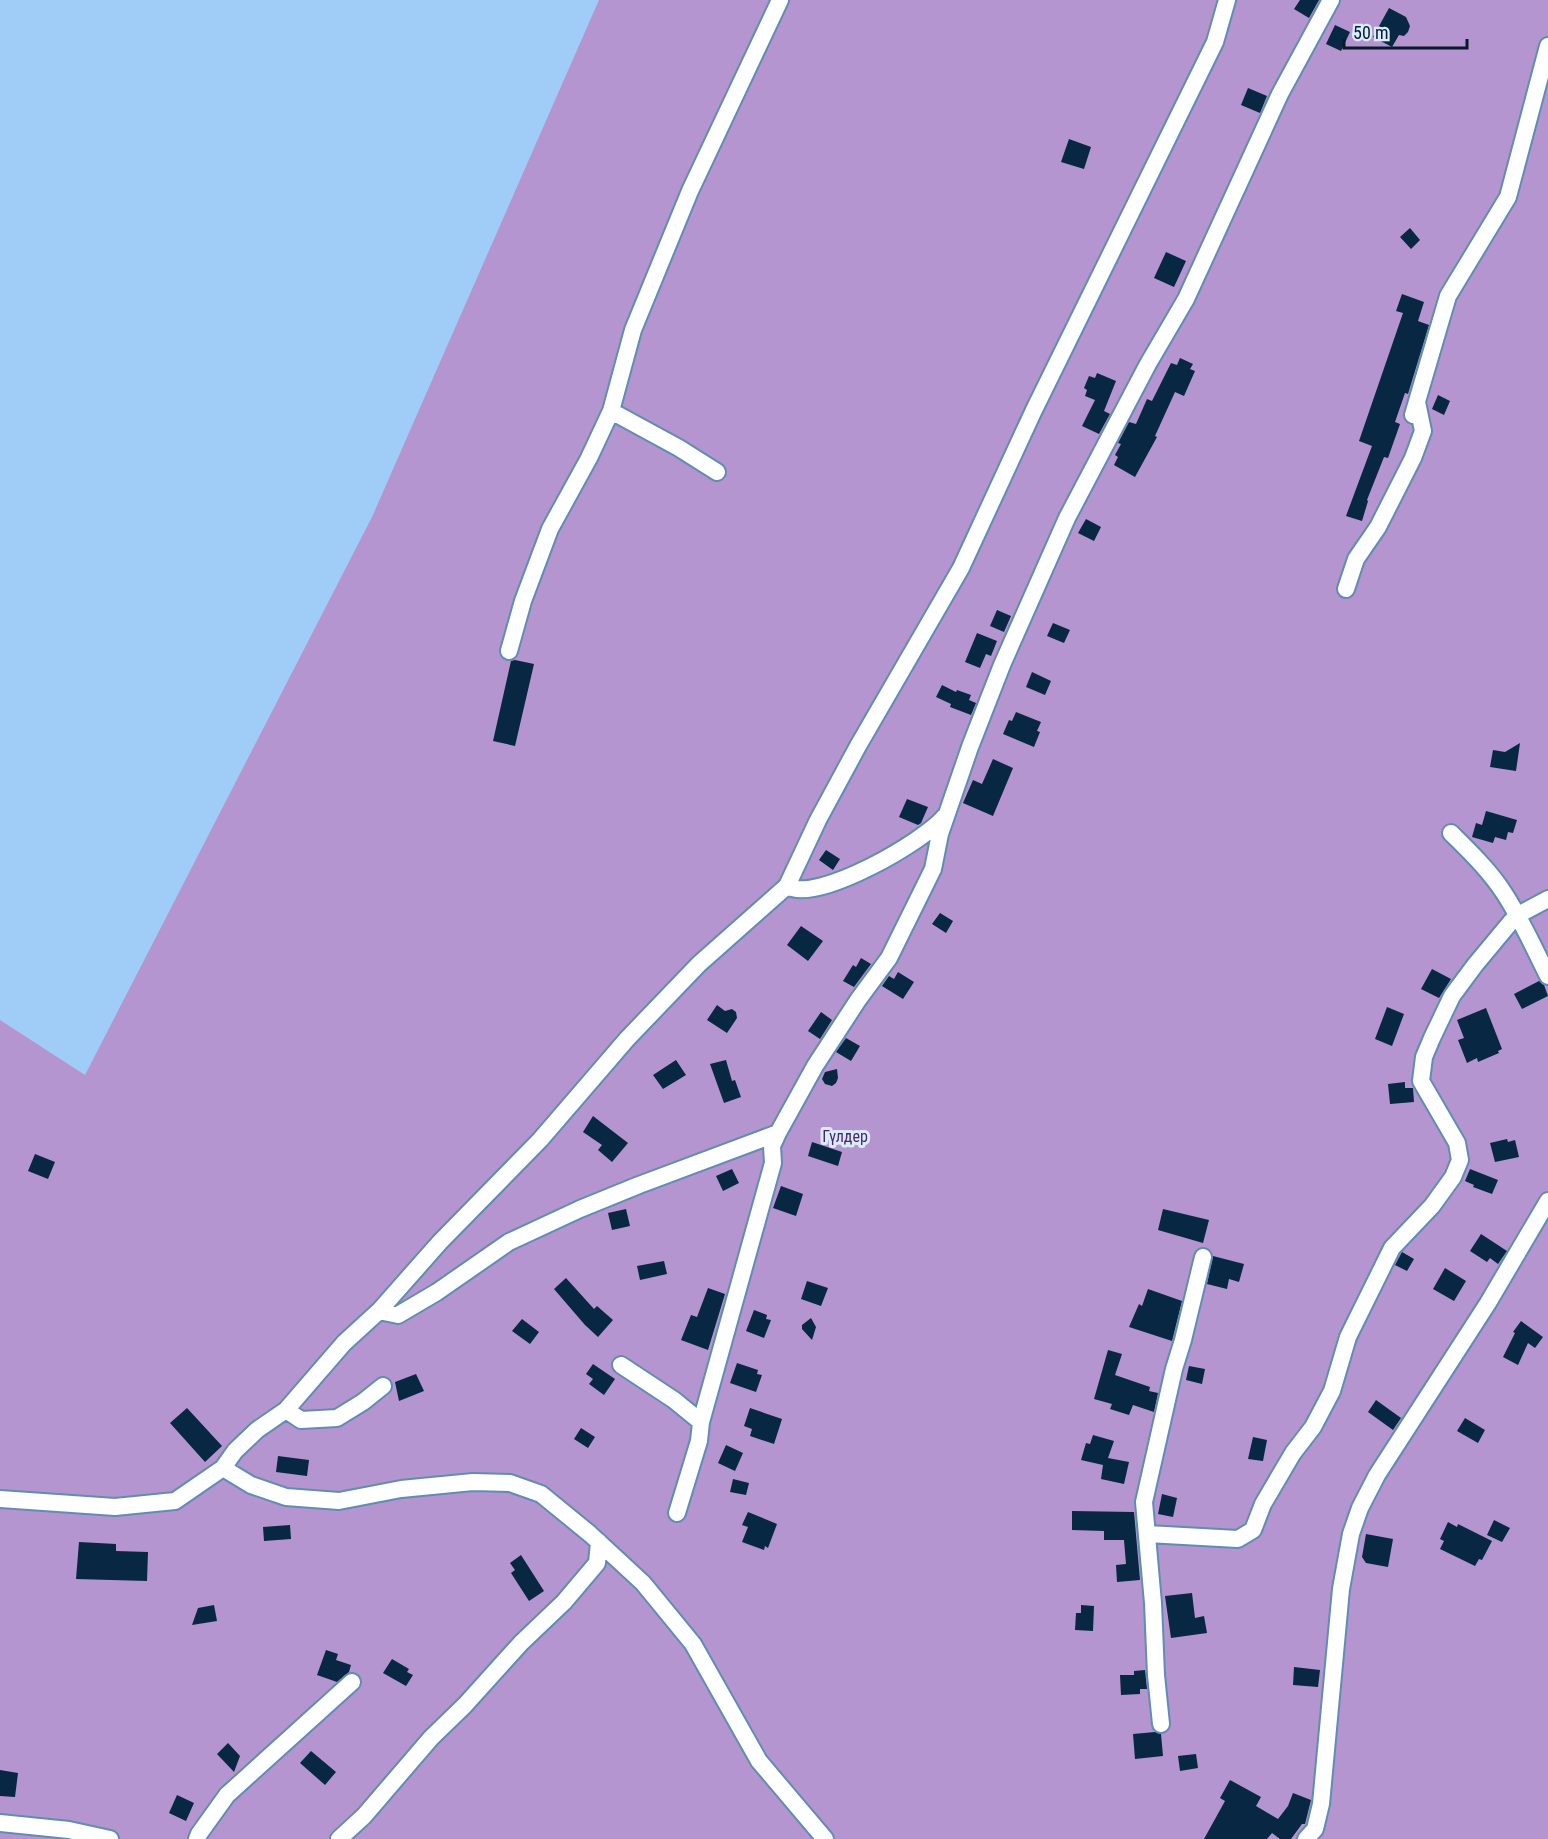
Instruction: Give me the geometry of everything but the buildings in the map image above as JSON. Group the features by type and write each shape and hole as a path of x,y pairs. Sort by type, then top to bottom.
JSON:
{"street":[{"path":"509,651 523,602 550,529 589,458 611,411 633,330 690,192 780,0"},
{"path":"0,1499 115,1507 176,1501 222,1467 257,1430 286,1410 344,1343 379,1311 440,1242 540,1140 627,1039 699,964 787,886 818,820 858,746 962,568 1034,410 1215,42 1227,0"},
{"path":"677,1513 699,1441 701,1422 773,1163 772,1146 816,1066 858,1000 889,958 933,869 940,834 970,747 1002,665 1067,518 1148,364 1186,299 1280,94 1331,0"},
{"path":"1346,589 1356,559 1378,527 1413,458 1423,431 1414,408 1448,296 1508,197 1548,46"},
{"path":"611,411 679,448 717,472"},
{"path":"787,886 794,890 822,886 857,874 937,826 947,812"},
{"path":"1451,833 1497,883 1518,915 1548,976"},
{"path":"1147,1534 1238,1539 1253,1530 1263,1504 1293,1453 1313,1427 1332,1391 1348,1337 1392,1248 1432,1206 1454,1178 1460,1160 1458,1143 1421,1081 1424,1058 1452,996 1518,915 1548,899"},
{"path":"379,1311 398,1315 437,1292 509,1242 639,1185 778,1133"},
{"path":"1306,1839 1315,1829 1321,1804 1341,1589 1351,1534 1360,1508 1377,1475 1488,1303 1548,1201"},
{"path":"1161,1724 1144,1502 1174,1369 1203,1257"},
{"path":"621,1365 674,1400 701,1422"},
{"path":"286,1410 301,1420 337,1418 383,1386"},
{"path":"222,1467 251,1485 286,1497 339,1501 412,1488 473,1482 510,1483 541,1494 644,1583 693,1644 759,1761 825,1839"},
{"path":"339,1839 364,1816 431,1738 465,1705 521,1643 564,1602 597,1563 599,1542"},
{"path":"198,1839 199,1834 227,1795 352,1682"},
{"path":"0,1823 69,1830 110,1839"}],"green space":[{"name":"Гүлдер","path":"599,0 1548,0 1548,1839 0,1839 0,1020 85,1075 372,517"}]}
